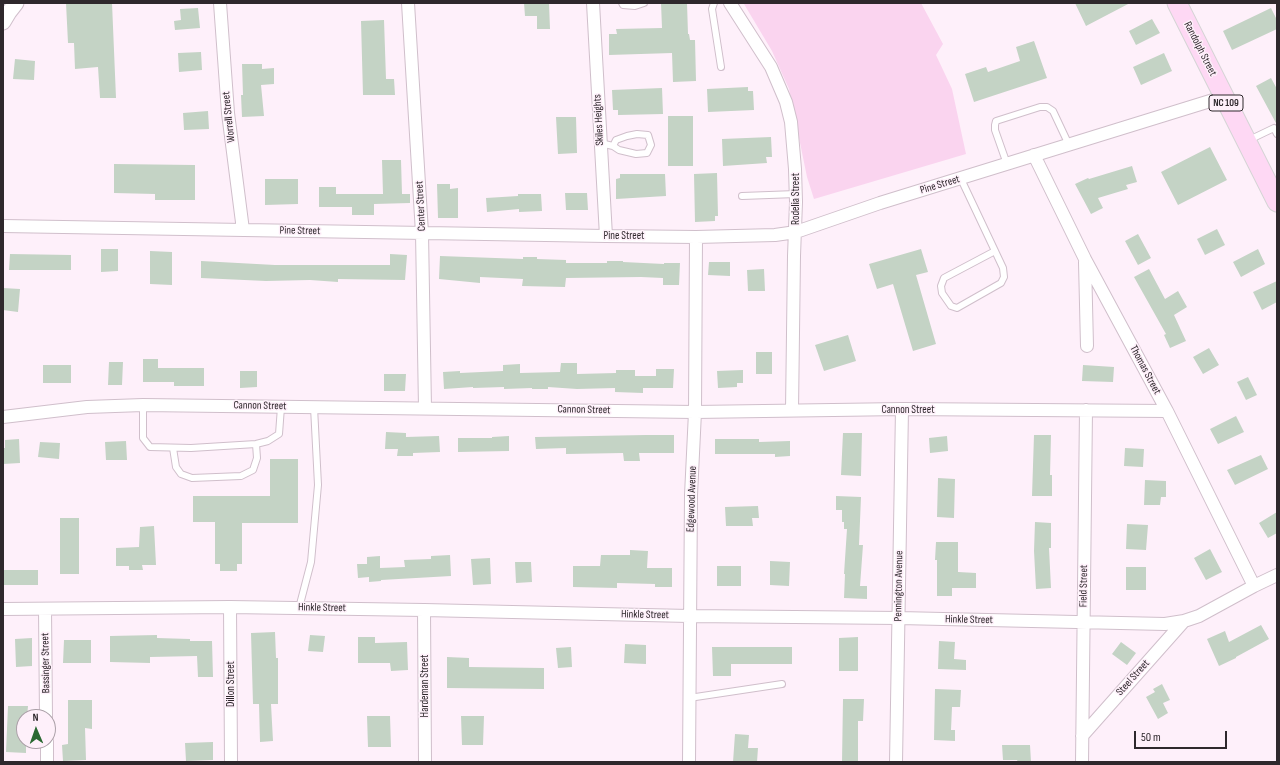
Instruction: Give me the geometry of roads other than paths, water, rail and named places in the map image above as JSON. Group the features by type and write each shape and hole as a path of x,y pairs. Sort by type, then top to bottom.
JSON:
{"main road":[{"name":"Randolph Street","path":"1182,5 1223,97 1277,202"}],"street":[{"path":"3,22 16,3"},
{"name":"Worrell Street","path":"220,3 228,114 243,230"},
{"name":"Center Street","path":"408,3 422,233 425,408"},
{"name":"Skiles Heights","path":"593,3 606,236"},
{"name":"Rodelia Street","path":"730,3 771,67 786,102 792,128 796,194 792,410"},
{"name":"Pine Street","path":"3,226 606,236 696,237 775,235 796,232 880,203 1223,97"},
{"name":"Thomas Street","path":"1034,155 1085,259 1166,411 1254,586"},
{"name":"Edgewood Avenue","path":"689,762 691,495 695,412 696,237"},
{"path":"1085,259 1087,346"},
{"name":"Cannon Street","path":"3,417 87,407 143,405 695,412 902,409 1166,411"},
{"name":"Pennington Avenue","path":"896,762 902,409"},
{"name":"Field Street","path":"1082,762 1086,410"},
{"name":"Hinkle Street","path":"3,609 230,607 1165,624 1184,621 1199,616 1254,586 1277,576"},
{"name":"Dillon Street","path":"230,607 231,762"},
{"name":"Bassinger Street","path":"45,609 46,709"},
{"name":"Hardeman Street","path":"424,610 425,762"},
{"name":"Steel Street","path":"1082,736 1184,621"},
{"path":"47,749 47,762"}],"lane":[{"path":"622,3 623,5 635,6 644,3"},
{"path":"714,3 712,9 721,66"},
{"path":"1007,164 996,130 996,121 1040,107 1047,107 1053,111 1069,145"},
{"path":"1246,141 1274,128 1277,134"},
{"path":"600,143 614,146 619,150 636,154 647,153 651,145 648,135 637,134 616,140 614,146"},
{"path":"961,179 995,250 1003,268 1004,277 1001,283 957,308 951,306 942,293 940,286 944,278 995,250"},
{"path":"742,196 796,194"},
{"path":"143,405 143,438 150,447 173,448 256,444 268,441 279,434 281,407"},
{"path":"299,608 311,562 318,485 314,407"},
{"path":"173,448 176,467 181,474 192,478 241,476 253,470 257,458 256,444"},
{"path":"689,698 782,684"}]}
